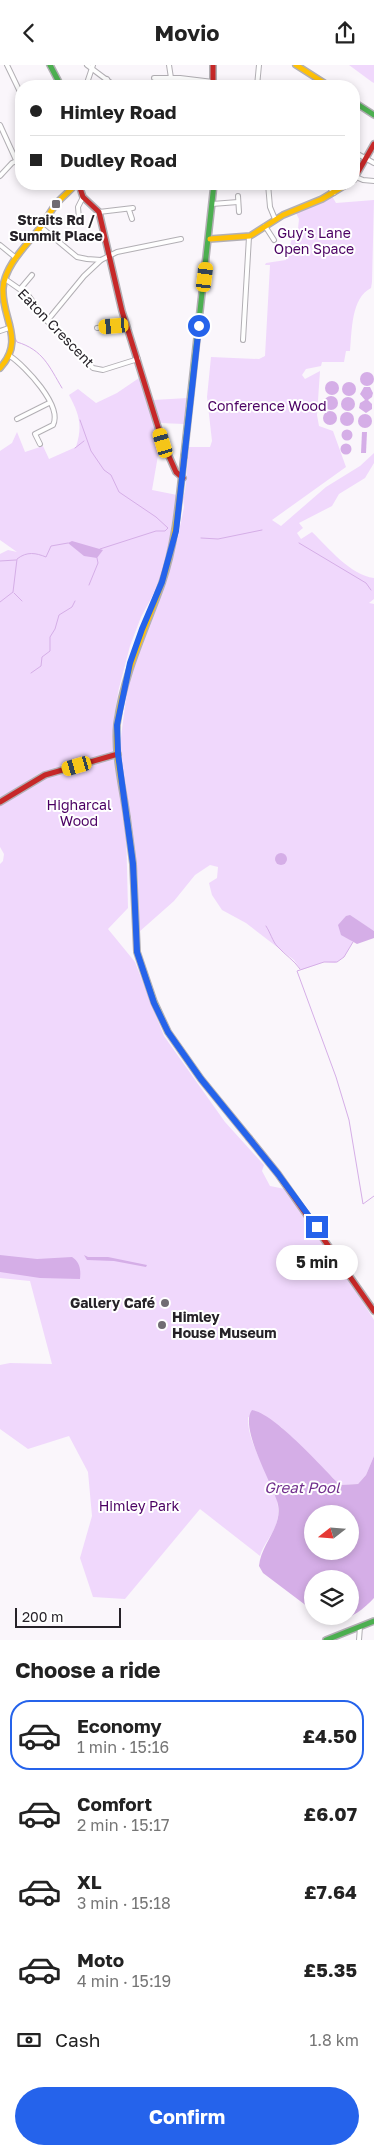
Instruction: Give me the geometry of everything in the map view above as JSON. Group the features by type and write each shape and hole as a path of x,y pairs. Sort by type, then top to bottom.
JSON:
{"main road":[{"path":"50,65 58,80"},
{"path":"212,65 213,80"},
{"path":"296,65 320,80"},
{"path":"360,106 374,115"},
{"path":"360,168 374,143"},
{"path":"0,368 10,356 13,345 1,288 16,259 57,203 71,190"},
{"path":"80,190 84,197 99,212 126,323 163,443 176,472 183,478"},
{"path":"213,190 210,239 176,531 162,582 142,629 124,685 117,725 118,754 133,864 137,952 151,995 168,1032 186,1058 278,1174 374,1311"},
{"path":"210,239 249,237 276,219 338,190"},
{"path":"0,801 45,775 118,754"},
{"path":"326,1640 372,1622"}],"street":[{"path":"7,65 15,82"},
{"path":"87,65 92,66 107,79"},
{"path":"169,65 171,78"},
{"path":"257,80 259,65"},
{"path":"88,80 92,66"},
{"path":"154,78 185,80"},
{"path":"0,125 15,158"},
{"path":"360,155 374,163"},
{"path":"0,176 15,161"},
{"path":"360,178 374,181"},
{"path":"269,190 270,207 276,219"},
{"path":"79,219 78,207 84,197"},
{"path":"238,197 239,211"},
{"path":"212,204 238,202"},
{"path":"99,212 131,209 132,219"},
{"path":"265,226 275,241"},
{"path":"41,227 77,257 101,259"},
{"path":"241,337 249,237"},
{"path":"47,321 84,276 101,259 117,252 181,239"},
{"path":"0,246 16,259"},
{"path":"21,288 32,275"},
{"name":"Eaton Crescent","path":"5,279 21,288 28,295 47,321 93,368 103,370 138,359"},
{"path":"97,328 126,323"},
{"path":"0,331 9,329"},
{"path":"10,356 37,380 53,412 53,425 35,434 40,444"},
{"path":"17,419 49,403"},
{"path":"372,1622 374,1629"},
{"path":"359,1640 360,1627"}],"green space":[{"path":"349,65 374,65 374,83 372,82"},
{"path":"332,196 336,203 374,200 372,282 371,288 364,293 356,307 352,325 350,351 346,351 344,362 322,362 321,366 306,369 302,375 305,379 320,371 317,415 319,426 333,431 346,467 272,520 281,526 326,487 360,466 374,453 374,463 365,478 339,494 332,506 299,523 303,528 297,533 301,539 312,532 348,566 365,576 374,578 374,599 369,603 374,604 374,931 350,916 345,936 353,942 344,957 335,963 324,962 301,970 294,960 246,923 222,910 212,895 209,883 217,878 218,867 210,865 195,875 174,901 139,932 138,877 121,760 121,737 127,690 136,654 168,571 178,536 184,507 183,497 189,447 210,447 212,441 207,397 211,357 259,359 265,356 270,265 265,265 266,263 286,260 294,231 298,229 299,219 296,213"},
{"path":"139,378 160,444 152,490 177,495 171,528 174,528 160,582 141,617 130,646 119,688 114,717 115,752 40,773 0,798 0,554 8,550 17,552 0,540 0,451 12,443 17,432 25,452 43,446 49,459 76,447 79,420 69,395 78,389 96,403 117,393"},
{"path":"188,398 184,424 160,423 153,400"},
{"path":"116,757 126,828 128,908 108,929 135,962 164,1036 225,1122 264,1165 262,1171 270,1186 285,1189 339,1264 374,1320 374,1456 366,1475 358,1484 340,1485 281,1427 248,1417 253,1443 270,1479 278,1504 277,1522 260,1556 200,1509 125,1599 93,1597 80,1558 92,1516 88,1472 69,1436 28,1449 0,1429 0,1365 10,1363 52,1364 30,1281 0,1278 0,864 3,861 4,854 0,847 0,804 45,778"}],"water":[{"path":"367,372 372,374 374,379 372,384 367,386 362,384 360,379 362,374"},
{"path":"332,381 337,383 339,388 337,393 332,395 327,393 325,388 327,383"},
{"path":"349,382 354,384 356,389 354,394 349,396 344,394 342,389 344,384"},
{"path":"364,387 370,387 373,393 372,397 368,400 372,404 372,409 366,413 359,408 360,403 365,400 360,394"},
{"path":"331,396 336,398 338,403 336,408 331,410 326,408 324,403 326,398"},
{"path":"348,397 353,399 355,404 353,409 348,411 343,409 341,404 343,399"},
{"path":"330,411 335,413 337,418 335,423 330,425 325,423 323,418 325,413"},
{"path":"347,412 352,414 354,419 352,424 347,426 342,424 340,419 342,414"},
{"path":"365,414 370,416 372,421 370,426 365,428 360,426 358,421 360,416"},
{"path":"347,429 353,435 347,441 341,435"},
{"path":"362,432 367,432 366,453 361,453"},
{"path":"346,443 352,449 346,455 340,449"},
{"path":"72,541 103,550 97,558 84,556 68,543"},
{"path":"279,853 283,853 287,859 283,865 279,865 275,861 275,857"},
{"path":"350,915 374,931 374,938 357,944 341,935 338,925 346,916"},
{"path":"0,1255 37,1259 72,1257 77,1261 80,1279 40,1278 0,1272"},
{"path":"84,1255 88,1257 108,1257 147,1265 146,1267 114,1261 87,1260"},
{"name":"Great Pool","path":"252,1410 261,1413 298,1442 340,1485 358,1484 366,1475 374,1456 374,1598 359,1611 359,1570 304,1570 304,1604 263,1573 259,1566 261,1558 278,1518 279,1510 274,1492 257,1454 249,1418"}],"waterway":[{"path":"15,338 17,342 26,345 39,354 49,366 62,388"},
{"path":"80,420 91,451 104,470 111,475 119,492 156,517 168,528 165,531 156,531 100,549"},
{"path":"75,448 84,441"},
{"path":"201,538 218,539 262,530"},
{"path":"0,602 13,592 17,559 32,553 46,557 51,546 68,543"},
{"path":"299,543 366,583 371,590"},
{"path":"89,585 98,563 97,558"},
{"path":"0,561 16,560"},
{"path":"14,593 22,601"},
{"path":"31,673 41,666 42,657 50,651 50,637 55,629 59,615 72,607 75,601"},
{"path":"266,926 276,944 300,969"},
{"path":"353,942 344,957 337,962 324,962 297,971 336,1077 349,1120 363,1204 374,1196"}],"traffic: fast":[{"path":"50,65 58,80"},
{"path":"360,106 374,115"},
{"path":"184,456 213,190"},
{"path":"127,818 133,864 137,952 154,1002 168,1032 201,1079 249,1138"},
{"path":"326,1640 374,1621"}],"traffic: slow":[{"path":"296,65 320,80"},
{"path":"0,368 8,358 12,338 3,299 3,288 8,271 59,200 70,190"},
{"path":"210,239 250,236 283,215 322,199 337,190"},
{"path":"127,818 118,759 117,724 130,669 167,568 176,520 184,456"}],"traffic: jam":[{"path":"213,65 213,80"},
{"path":"360,168 374,144"},
{"path":"81,190 83,197 99,212 122,311 163,443 176,472 183,478"},
{"path":"0,802 45,775 118,754"},
{"path":"249,1138 278,1174 374,1311"}],"place":[{"name":"Straits Rd / Summit Place","path":"56,204"},
{"name":"Gallery Café","path":"165,1303"},
{"name":"Himley House Museum","path":"162,1325"}],"route":[{"path":"199,326 176,531 162,582 130,663 117,725 118,754 133,864 137,952 154,1003 168,1032 201,1079 278,1174 317,1227"}],"park label":[{"name":"Guy's Lane Open Space","path":"314,241"},
{"name":"Conference Wood","path":"267,406"},
{"name":"Higharcal Wood","path":"79,813"},
{"name":"Himley Park","path":"139,1506"}]}
